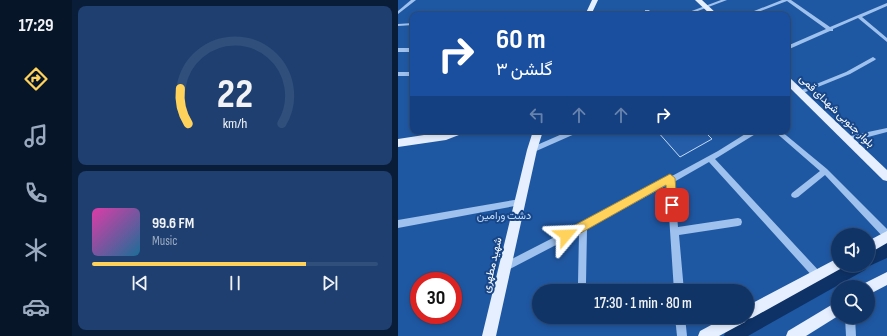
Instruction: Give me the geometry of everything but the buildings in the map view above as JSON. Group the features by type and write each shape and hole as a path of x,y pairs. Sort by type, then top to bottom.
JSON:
{"main road":[{"path":"589,12 595,0"},
{"path":"698,0 711,12"},
{"name":"بلوار جنوبی شهدای قمی","path":"790,83 887,177"},
{"path":"398,143 452,134"},
{"name":"شهید مطهری","path":"489,336 532,150 537,134"},
{"path":"875,244 887,236"},
{"path":"754,309 831,268"},
{"path":"875,285 887,278"},
{"path":"793,336 831,312"},
{"path":"705,336 727,324"}],"street":[{"path":"398,12 414,0"},
{"path":"691,12 725,0"},
{"path":"754,12 787,0 831,30"},
{"path":"790,47 887,4"},
{"path":"859,17 887,40"},
{"path":"398,25 410,24"},
{"path":"398,50 410,50"},
{"path":"801,92 848,73 873,59"},
{"path":"398,74 410,74"},
{"path":"849,139 887,130"},
{"path":"532,150 568,134"},
{"path":"505,266 583,227 670,178 710,158 750,134"},
{"path":"781,134 825,171 887,236"},
{"path":"710,158 817,275"},
{"path":"795,195 825,171"},
{"path":"670,178 678,284"},
{"path":"398,224 520,202"},
{"path":"674,232 738,222"},
{"path":"582,283 583,227"},
{"path":"681,324 682,336"},
{"path":"850,324 851,336"}],"green space":[{"name":"دشت ورامین","path":"398,0 887,0 887,336 398,336"}],"waterway":[{"path":"875,256 887,250"},
{"path":"732,336 847,272"}],"route":[{"path":"566,235 670,178 672,205"}]}
